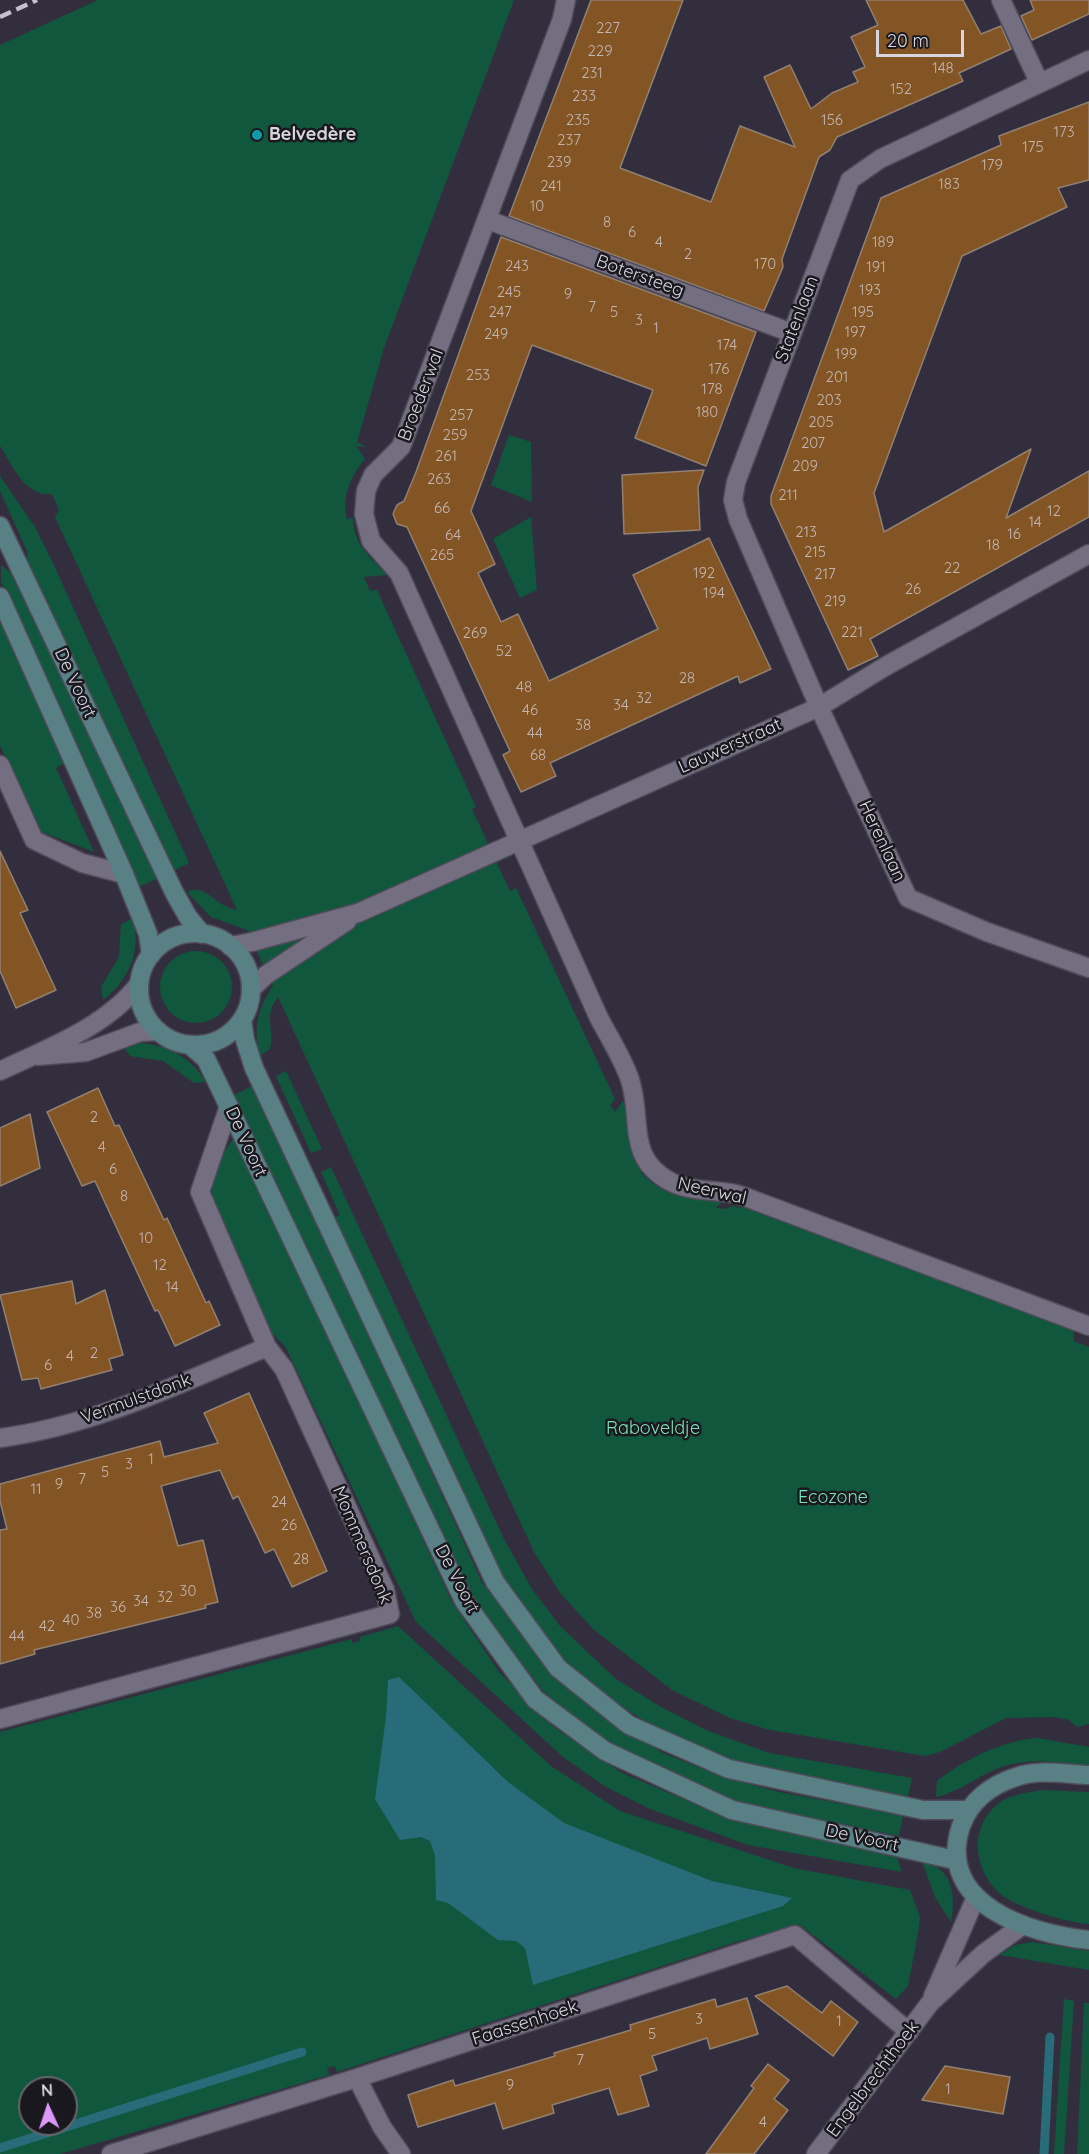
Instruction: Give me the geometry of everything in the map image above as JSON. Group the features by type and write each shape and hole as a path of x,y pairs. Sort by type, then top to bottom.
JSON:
{"street":[{"name":"Broederwal","path":"520,841 399,573 372,541 364,514 366,491 373,475 401,447 488,220 562,19 566,0"},
{"path":"1001,0 1039,82"},
{"name":"Statenlaan","path":"819,707 738,519 733,500 736,483 850,180 880,159 1089,60"},
{"name":"Botersteeg","path":"488,220 792,333"},
{"name":"De Voort","path":"0,526 188,917 202,934 212,936 230,946 242,957 249,972 251,989 249,1005 242,1020 245,1040 254,1068 495,1582 558,1668 629,1725 729,1769 923,1810 966,1810"},
{"name":"Lauwerstraat","path":"251,989 266,975 358,913 474,859 520,841 819,707 886,666 1089,554"},
{"name":"De Voort","path":"0,597 124,874 148,934 151,955"},
{"name":"Herenlaan","path":"819,707 908,898 987,932 1089,968"},
{"path":"0,765 34,840 82,862 124,874"},
{"name":"Neerwal","path":"520,841 599,1018 630,1081 637,1137 642,1153 652,1168 670,1182 682,1187 732,1193 756,1201 1089,1326"},
{"name":"Lauwerstraat","path":"230,946 358,913"},
{"path":"0,1071 100,1020 129,997 139,984 151,955 174,938 202,934"},
{"path":"139,984 143,1010 158,1031"},
{"path":"190,1045 220,1039 242,1020"},
{"path":"31,1056 86,1052 140,1032 158,1031"},
{"name":"De Voort","path":"158,1031 168,1038 190,1045 206,1059 465,1600 535,1699 605,1751 732,1810 955,1860"},
{"name":"Mommersdonk","path":"0,1719 390,1614 385,1590 284,1369 267,1347 200,1192 229,1106"},
{"name":"Vermulstdonk","path":"0,1438 28,1434 97,1415 267,1347"},
{"path":"1089,1775 1042,1773 1018,1776 987,1791 966,1810 958,1834 955,1860 964,1881 976,1897 1005,1918 1023,1925 1089,1940"},
{"name":"Engelbrechthoek","path":"930,2003 976,1897"},
{"name":"Engelbrechthoek","path":"820,2152 930,2003 983,1954 1023,1925"},
{"name":"Faassenhoek","path":"111,2154 357,2079 795,1935 909,2032"},
{"path":"357,2079 382,2127 401,2154"}],"green space":[{"name":"Ecozone","path":"98,0 514,0 384,348 357,442 367,447 356,446 365,459 355,472 348,487 345,511 347,519 353,518 360,544 387,575 364,577 370,591 377,590 476,807 472,809 510,891 516,888 615,1099 610,1105 615,1112 622,1102 628,1101 628,1137 637,1162 643,1170 641,1173 669,1193 686,1197 720,1198 721,1203 716,1208 726,1209 731,1206 745,1208 1074,1329 1074,1341 1089,1347 1089,1724 1077,1727 1069,1720 1054,1717 1006,1718 940,1752 925,1756 770,1730 730,1718 672,1690 593,1629 561,1594 534,1552 278,997 271,1011 270,1049 260,1056 257,1037 258,1020 263,1003 273,986 247,930 211,917 187,892 194,890 206,893 223,905 237,910 55,517 59,510 52,494 34,491 27,485 15,471 0,446 0,45"},
{"path":"509,435 531,442 532,502 491,485"},
{"path":"0,476 35,527 52,561 189,863 175,870 155,834 28,570 27,551 0,491"},
{"path":"531,517 537,590 520,598 493,539"},
{"path":"1,565 15,576 159,878 138,887 66,734 1,582"},
{"path":"0,618 64,763 56,768 94,852 42,832 0,746"},
{"path":"132,918 136,941 131,964 120,984 103,1000 101,987 119,957 121,925"},
{"path":"196,951 216,957 226,967 232,987 226,1007 216,1017 196,1023 176,1017 166,1007 160,987 166,967 176,957"},
{"path":"140,1043 160,1046 178,1054 200,1073 206,1082 194,1083 163,1061 130,1056 123,1046"},
{"path":"286,1071 322,1149 311,1153 276,1076"},
{"path":"254,1085 482,1582 551,1674 611,1721 663,1753 726,1778 779,1792 903,1815 899,1836 724,1799 656,1771 600,1738 543,1691 467,1592 238,1106 234,1095"},
{"path":"236,1136 452,1602 500,1673 555,1728 622,1773 721,1815 894,1850 902,1872 748,1845 650,1809 606,1787 563,1757 416,1622 285,1346 271,1332 214,1207 212,1189 216,1170 225,1151"},
{"path":"331,1167 503,1537 532,1589 560,1626 616,1679 661,1707 706,1730 769,1753 912,1778 908,1796 825,1784 732,1764 666,1735 597,1690 561,1659 495,1571 331,1219 340,1215 321,1172"},
{"path":"398,1626 551,1766 620,1811 794,1868 910,1890 920,1917 908,1986 896,1999 800,1925 736,1942 337,2072 335,2066 327,2068 329,2075 60,2154 0,2154 0,1732 352,1639 352,1643 360,1641 360,1637"},
{"path":"1038,1738 1089,1747 1089,1767 1053,1762 1007,1765 936,1797 937,1781 972,1758 1012,1742"},
{"path":"1041,1790 1089,1792 1089,1924 1068,1921 1016,1904 999,1893 984,1872 980,1861 979,1836 988,1814 1008,1798"},
{"path":"922,1861 940,1870 950,1884 953,1902 951,1922 935,1897"},
{"path":"1032,1942 1089,1951 1089,1970 1000,1955 1015,1945"},
{"path":"1064,1999 1074,2001 1064,2154 1054,2154"},
{"path":"1084,2003 1089,2003 1089,2154 1077,2154"}],"water":[{"path":"399,1677 508,1782 564,1823 712,1881 792,1898 783,1906 533,1985 525,1948 516,1941 498,1940 448,1903 436,1900 435,1856 430,1841 421,1837 400,1840 375,1799 386,1717 388,1680"}],"building":[{"path":"591,0 683,0 620,168 711,202 740,126 795,147 764,77 790,65 811,109 832,93 858,82 853,72 865,67 851,37 878,25 866,0 963,0 981,34 1001,26 1011,49 959,73 963,81 837,137 830,150 819,157 782,259 783,267 764,311 509,216"},
{"path":"1030,0 1089,0 1089,14 1032,40 1021,16 1034,10"},
{"path":"1089,102 1089,180 1058,188 1067,207 962,256 874,493 884,532 1031,449 1006,518 1089,471 1089,517 870,639 878,656 848,670 771,504 771,496 881,198 1001,145 999,136"},
{"path":"501,237 756,332 706,466 635,438 653,390 532,345 471,511 495,564 478,573 501,622 518,614 549,681 658,629 633,575 709,538 771,669 740,683 738,676 550,763 556,776 521,792 503,755 510,751 407,527 397,524 393,514 397,505 404,501 416,472"},
{"path":"704,470 698,487 700,530 624,534 622,475"},
{"path":"0,851 28,910 20,913 56,990 16,1008 0,971"},
{"path":"98,1088 115,1126 119,1125 164,1220 167,1218 206,1303 209,1301 220,1325 175,1346 158,1310 155,1311 95,1181 82,1186 47,1112"},
{"path":"30,1114 40,1168 0,1186 0,1128"},
{"path":"72,1281 76,1304 105,1290 123,1355 109,1359 112,1370 41,1389 38,1378 22,1380 0,1295"},
{"path":"249,1393 327,1571 292,1587 274,1549 265,1553 238,1496 233,1499 220,1470 161,1486 178,1546 203,1540 218,1602 205,1605 206,1608 34,1650 35,1654 0,1664 0,1530 7,1529 0,1501 0,1484 160,1441 164,1457 218,1443 204,1413"},
{"path":"787,1986 822,2013 831,2001 858,2022 833,2056 755,1996"},
{"path":"747,1998 758,2034 710,2049 707,2038 652,2056 657,2070 640,2076 649,2106 618,2115 609,2088 552,2105 554,2113 503,2129 495,2103 418,2127 408,2095 453,2080 455,2086 555,2056 554,2053 631,2030 630,2025 715,1999 717,2007"},
{"path":"768,2064 789,2080 774,2099 788,2110 754,2154 706,2154 754,2088 751,2086"},
{"path":"945,2066 1010,2077 1003,2114 922,2100"}],"waterway":[{"path":"1044,2154 1050,2037"},
{"path":"0,2148 302,2052"}],"railway":[{"path":"0,17 37,0"}],"place":[{"name":"Belvedère","path":"257,135"}],"park label":[{"name":"Raboveldje","path":"653,1429"}]}
